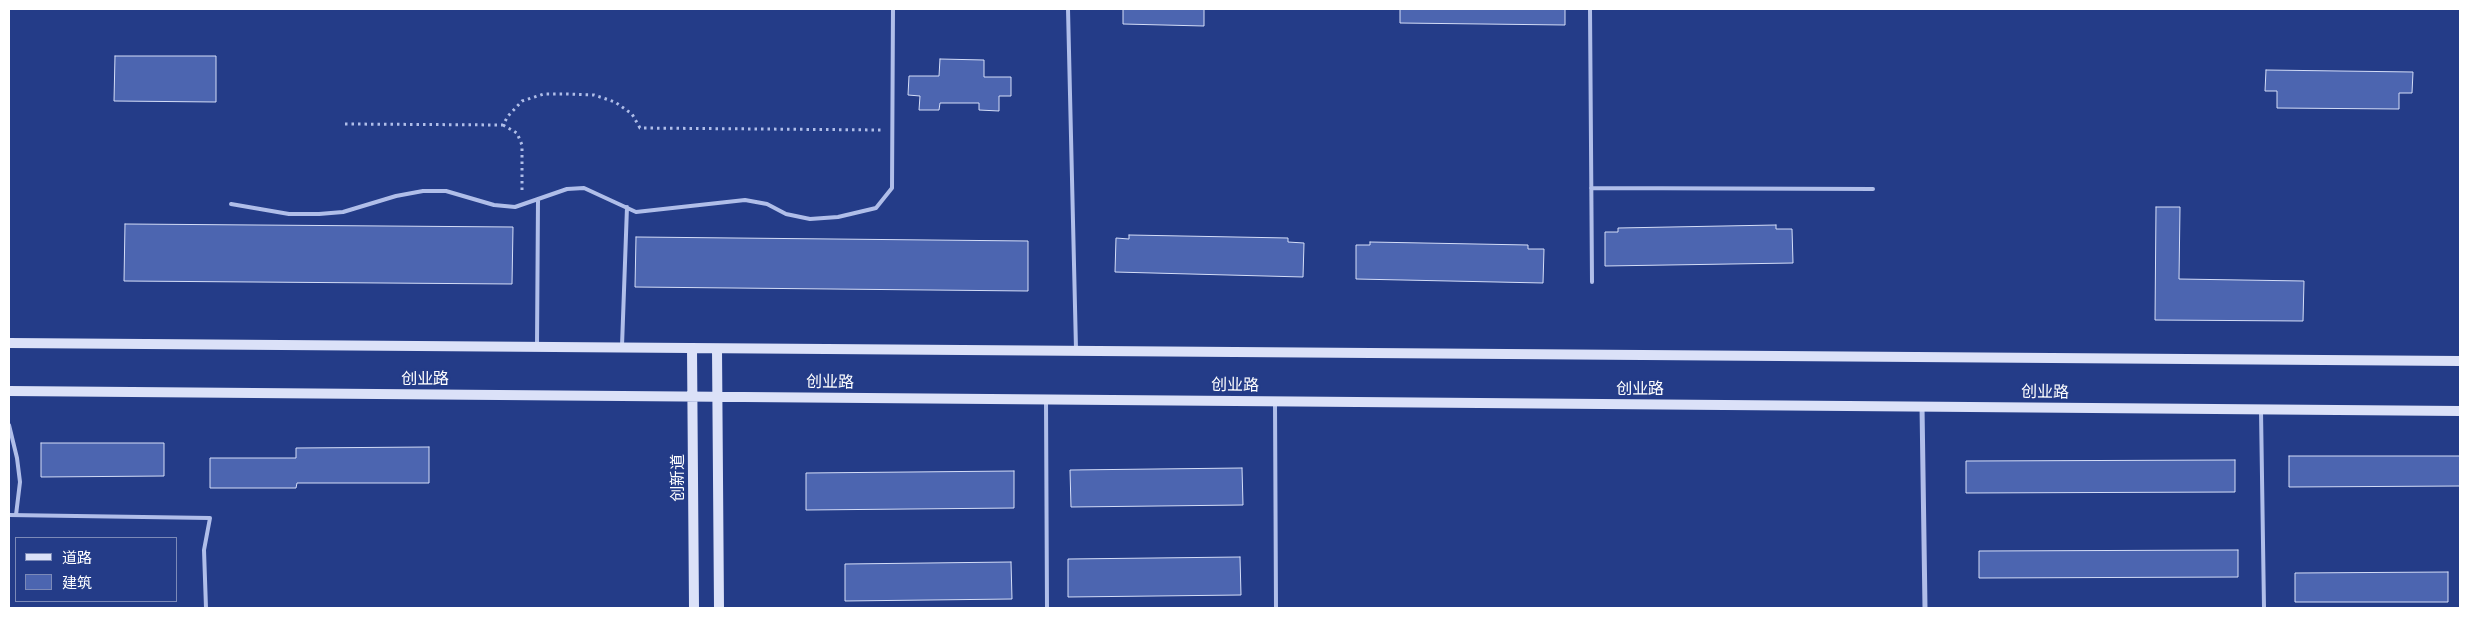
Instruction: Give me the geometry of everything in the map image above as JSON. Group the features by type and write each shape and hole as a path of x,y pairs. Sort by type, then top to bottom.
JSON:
{"main road":[{"name":"创业路","path":"9,344 2460,361"},
{"name":"创新道","path":"692,348 694,608"},
{"path":"717,349 719,608"},
{"name":"创业路","path":"9,391 692,395 2460,411"}],"street":[{"path":"1922,406 1925,608"}],"lane":[{"path":"231,204 289,214 319,214 343,212 396,196 423,191 446,191 494,205 522,206 566,189 584,188 636,212 745,200 767,204 786,214 810,219 838,217 876,208 892,188 893,9"},
{"path":"1068,9 1076,351"},
{"path":"1590,9 1592,282"},
{"path":"1591,188 1873,189"},
{"path":"537,347 538,200"},
{"path":"622,348 627,207"},
{"path":"1046,398 1048,608"},
{"path":"1275,401 1276,608"},
{"path":"2261,409 2264,608"},
{"path":"9,425 17,458 20,482 16,515"},
{"path":"9,515 210,518 204,550 206,608"}],"path":[{"path":"503,125 508,116 522,101 544,94 567,94 594,95 615,102 632,114 640,128 892,130"},
{"path":"345,124 503,125 517,133 522,145 522,206"}],"building":[{"path":"1123,9 1204,9 1204,26 1123,24"},
{"path":"1400,9 1565,9 1565,25 1400,23"},
{"path":"115,56 216,56 216,102 114,101"},
{"path":"940,59 984,60 984,77 1011,77 1011,96 999,96 999,111 979,110 979,103 940,103 939,110 919,110 920,96 908,95 909,76 939,76"},
{"path":"2266,70 2413,72 2412,93 2399,93 2399,109 2277,108 2277,91 2265,91"},
{"path":"2156,207 2180,207 2179,279 2304,281 2303,321 2155,320"},
{"path":"125,224 513,227 512,284 124,281"},
{"path":"1776,225 1776,229 1792,229 1793,263 1605,266 1605,232 1618,232 1618,228"},
{"path":"1129,235 1288,238 1288,242 1304,243 1303,277 1115,272 1116,238 1129,239"},
{"path":"636,237 1028,241 1028,291 635,287"},
{"path":"1370,242 1528,245 1528,249 1544,249 1543,283 1356,279 1356,245 1370,245"},
{"path":"41,443 164,443 164,476 41,477"},
{"path":"429,447 429,483 297,483 296,488 210,488 210,458 296,458 296,448"},
{"path":"2289,456 2460,456 2460,486 2289,487"},
{"path":"2235,460 2235,492 1966,493 1966,461"},
{"path":"1242,468 1243,505 1071,507 1070,470"},
{"path":"1014,471 1014,508 806,510 806,473"},
{"path":"2238,550 2238,577 1979,578 1979,551"},
{"path":"1240,557 1241,595 1068,597 1068,559"},
{"path":"1011,562 1012,599 845,601 845,564"},
{"path":"2448,572 2448,602 2295,602 2295,573"}]}
